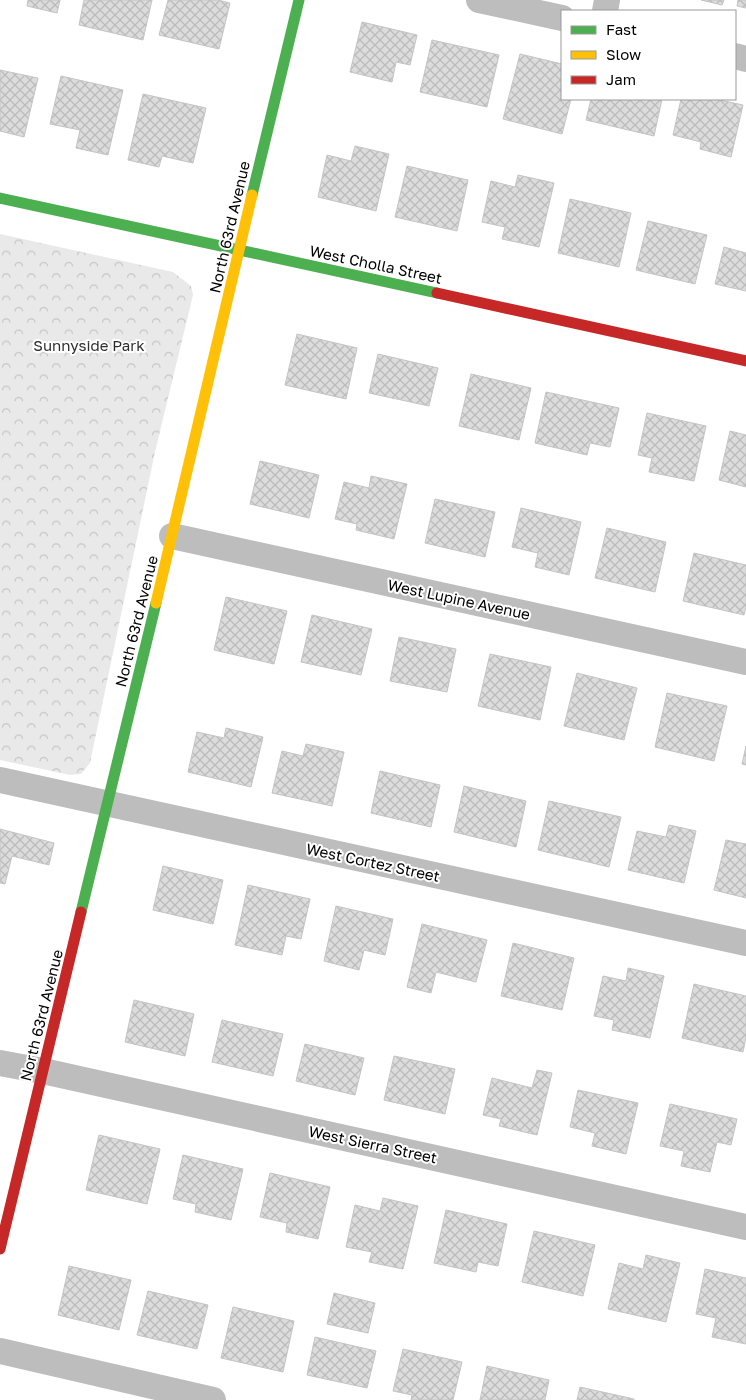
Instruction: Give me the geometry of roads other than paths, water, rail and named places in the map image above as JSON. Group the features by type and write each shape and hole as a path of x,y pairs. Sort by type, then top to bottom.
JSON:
{"street":[{"name":"North 63rd Avenue","path":"0,1249 299,0"},
{"path":"479,0 561,18"},
{"name":"West Cholla Street","path":"0,198 746,361"},
{"name":"West Lupine Avenue","path":"172,536 746,662"},
{"name":"West Cortez Street","path":"0,780 746,943"},
{"name":"West Sierra Street","path":"0,1063 746,1227"},
{"path":"0,1351 213,1400"}],"park label":[{"name":"Sunnyside Park","path":"89,345"}]}
